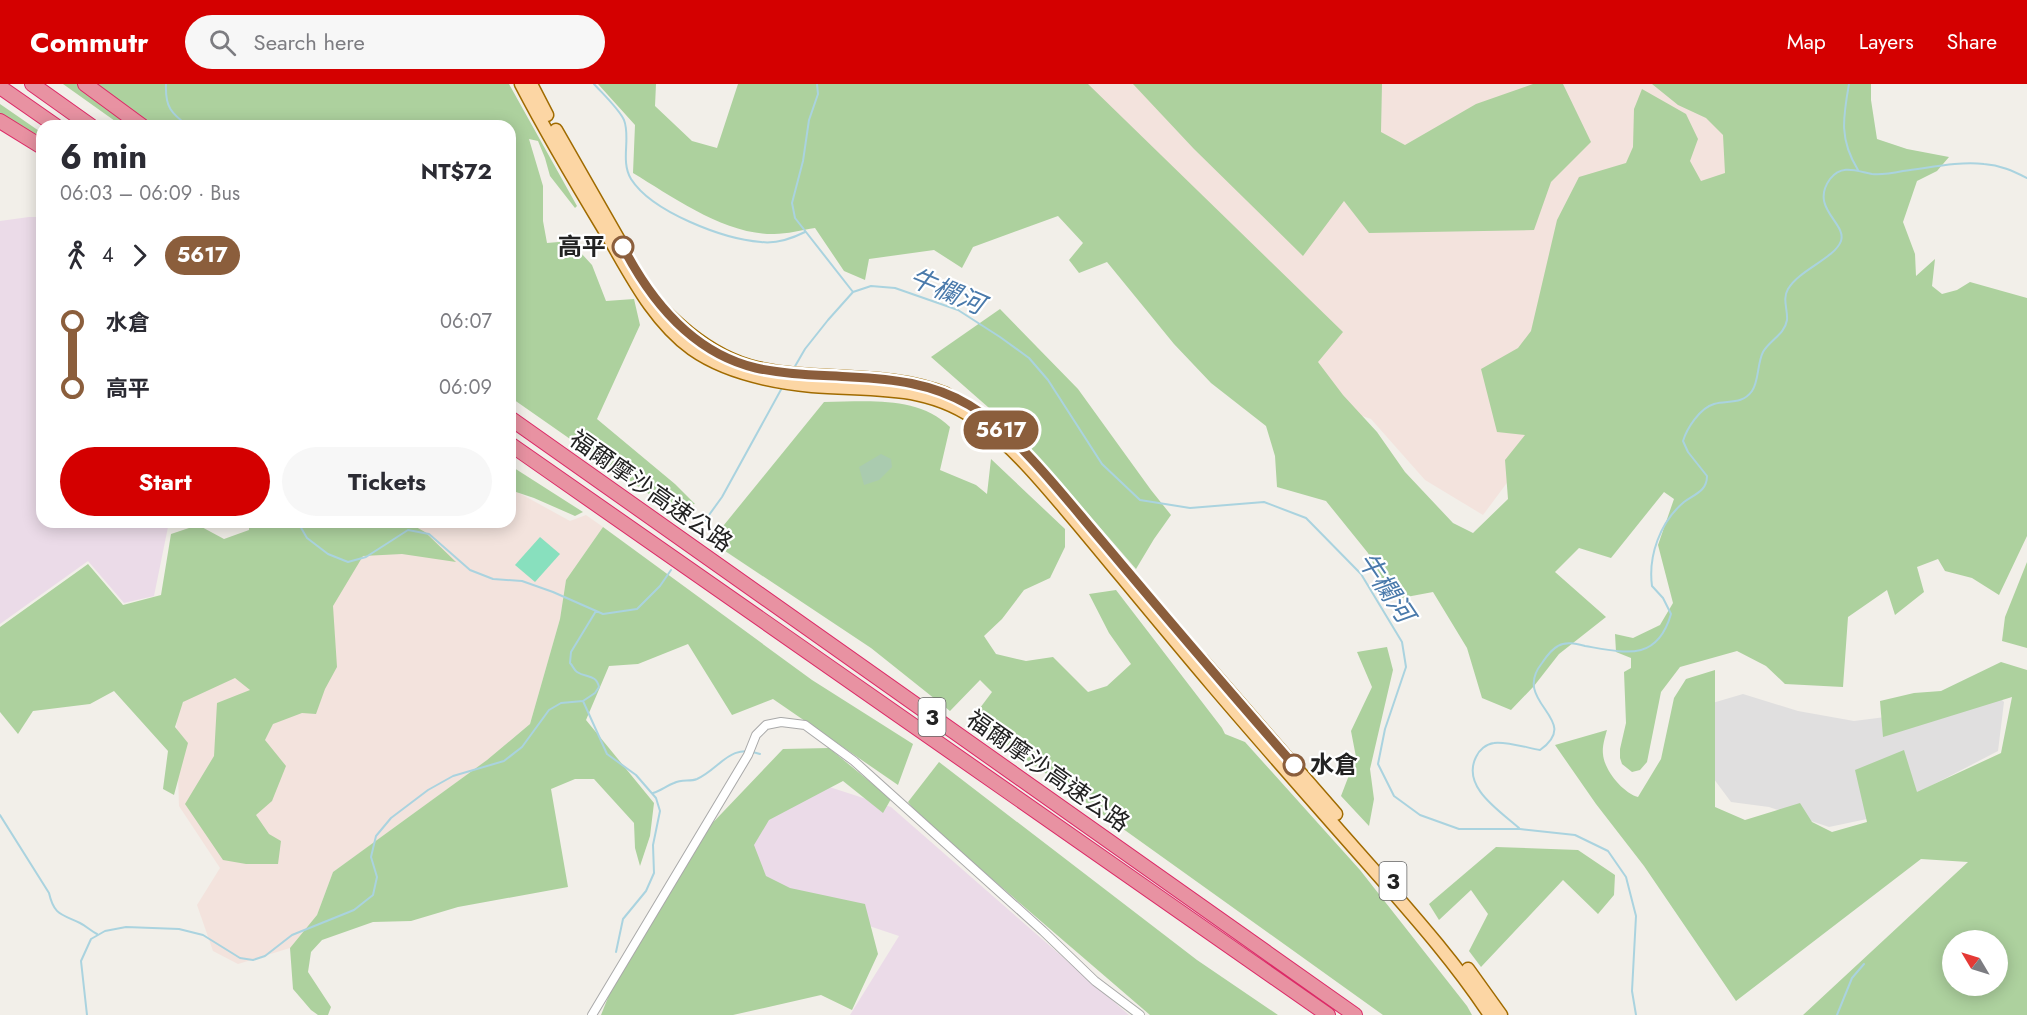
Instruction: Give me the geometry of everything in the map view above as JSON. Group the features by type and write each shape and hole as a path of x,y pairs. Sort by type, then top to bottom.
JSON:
{"highway":[{"path":"32,84 83,120"},
{"path":"85,84 134,120"},
{"path":"0,87 47,120"},
{"path":"0,121 36,143"},
{"name":"福爾摩沙高速公路","path":"516,422 1355,1015"},
{"name":"福爾摩沙高速公路","path":"516,448 1328,1015"}],"main road":[{"name":"3","path":"521,84 647,303 664,324 692,348 723,366 807,380 915,393 970,410 1011,448 1422,914 1478,981 1501,1015"},
{"name":"3","path":"531,84 630,261 661,307 702,344 755,372"},
{"name":"3","path":"1216,682 1419,922 1470,985 1490,1015"}],"street":[{"path":"592,1015 748,755 756,735 766,725 781,722 805,725 854,761 1043,931 1095,981 1140,1015"}],"shaded area":[{"path":"883,84 1765,84 1816,111 1559,413 1483,515 1425,480 1371,419 1338,408"},
{"path":"36,217 36,528 168,528 154,596 124,603 88,561 0,624 0,221"},
{"path":"516,491 570,521 586,515 603,527 566,580 560,619 530,724 487,760 333,872 317,915 290,948 238,964 213,951 197,905 220,868 179,806 176,713 211,661 344,528 516,528"},
{"path":"1987,685 2004,702 1998,751 1867,819 1829,827 1769,807 1731,802 1705,767 1709,704 1743,694 1798,711 1854,721 1901,715"},
{"path":"817,783 891,807 1129,1015 850,1015 899,936 759,889 748,835"}],"green space":[{"path":"63,84 509,84 577,206 575,208 550,176 538,141 529,139 543,186 543,221 547,243 570,241 592,265 606,301 634,299 640,325 597,419 675,484 695,504 666,506 516,401 516,120 114,120"},
{"path":"598,84 656,84 655,106 692,141 717,148 738,84 1088,84 1343,332 1318,362 1343,395 1377,432 1405,472 1453,523 1473,533 1508,499 1505,460 1525,435 1497,432 1481,369 1518,348 1531,331 1557,220 1579,177 1626,163 1633,147 1634,109 1642,89 1686,114 1698,139 1690,161 1701,181 1725,173 1723,135 1706,118 1678,105 1652,84 1871,84 1877,139 1907,149 1949,157 1937,171 1917,181 1903,222 1915,254 1916,276 1935,259 1932,286 1942,294 1957,290 1970,282 2027,298 2027,536 1999,595 1972,578 1945,571 1938,559 1917,567 1924,592 1895,615 1887,590 1848,617 1843,687 1785,684 1766,666 1737,651 1680,667 1661,692 1647,762 1640,770 1632,772 1622,764 1620,758 1626,723 1624,672 1631,668 1631,658 1616,652 1615,634 1633,638 1660,625 1673,603 1658,545 1674,499 1664,492 1611,558 1579,548 1555,572 1606,617 1559,654 1534,686 1511,710 1482,698 1467,648 1433,592 1401,598 1385,589 1368,553 1326,501 1277,487 1275,456 1266,426 1211,383 1174,344 1107,262 1079,273 1069,260 1083,243 1058,216 973,247 962,268 934,250 869,259 865,280 844,271 815,228 774,234 756,233 737,228 700,213 633,173 635,125"},
{"path":"1133,84 1382,84 1381,132 1405,145 1476,104 1533,84 1563,84 1591,142 1551,182 1534,230 1369,233 1344,201 1303,256 1194,149"},
{"path":"0,104 36,129 36,150 0,125"},
{"path":"1000,309 1078,389 1171,515 1136,569 1058,479 997,415 931,357"},
{"path":"824,402 891,402 907,405 937,417 950,427 940,470 976,485 987,494 991,459 1065,529 1065,547 1050,578 1024,590 1002,619 984,636 996,654 1026,661 1053,657 1088,692 1107,686 1131,664 1109,633 1089,594 1116,590 1225,734 1245,742 1360,870 1472,1015 1383,1015 971,720 992,692 980,680 950,711 871,648 725,551 715,536"},
{"path":"881,454 891,459 892,467 879,480 864,485 859,467"},
{"path":"516,469 583,512 575,516 516,492"},
{"path":"603,527 812,680 913,744 898,785 773,699 732,715 688,644 638,664 609,666 586,720 654,803 650,836 640,866 635,848 634,823 594,779 575,779 551,789 568,887 458,907 411,921 373,922 322,940 311,952 308,972 331,1007 328,1015 318,1015 293,989 290,948 317,915 333,872 487,760 530,724 560,619 566,580"},
{"path":"189,528 204,528 224,539 249,530 249,528 418,528 456,562 402,554 363,556 333,606 337,667 325,689 316,714 302,713 273,724 265,740 286,766 272,801 256,815 269,834 281,841 278,864 246,864 223,860 185,804 214,756 217,703 250,690 235,678 183,702 175,727 188,743 174,795 163,789 168,751 114,691 90,704 33,711 18,734 0,712 0,627 88,564 123,605 161,595 171,534"},
{"path":"540,537 560,554 535,582 515,565"},
{"path":"2027,562 2027,648 2002,641 2005,617"},
{"path":"1387,647 1393,670 1370,769 1374,799 1369,826 1341,796 1356,757 1351,731 1372,687 1357,652"},
{"path":"2001,662 2027,670 2027,1015 1803,1015 1968,862 1921,859 1736,1001 1644,866 1596,804 1555,745 1607,730 1603,751 1607,767 1626,791 1638,797 1661,759 1674,698 1686,679 1715,670 1715,807 1745,820 1800,803 1812,822 1832,832 1867,822 1855,770 1904,750 1917,792 2001,753 2012,697 1883,737 1880,701 1914,693 1941,691"},
{"path":"829,748 891,799 883,813 843,781 769,820 754,845 766,876 790,888 865,904 878,954 852,1010 821,995 733,1015 601,1015 619,970 702,834 783,749"},
{"path":"939,762 1197,960 1278,1015 1150,1015 920,817 908,802"},
{"path":"1496,847 1578,850 1615,875 1614,895 1598,914 1563,880 1481,967 1469,951 1488,914 1471,890 1439,920 1429,904"}],"waterway":[{"path":"166,84 170,109 181,120"},
{"path":"594,84 624,120 626,165 631,179 655,202 690,222 745,240 778,242 805,232"},
{"path":"817,84 818,94 809,120 803,161 792,203 795,218 853,292"},
{"path":"1849,84 1844,118 1845,138 1858,170"},
{"path":"1519,828 1493,806 1478,788 1473,768 1476,757 1483,748 1491,744 1504,743 1540,750 1551,739 1554,729 1552,719 1534,689 1535,677 1549,653 1556,647 1572,643 1614,651 1638,651 1657,640 1665,629 1671,614 1663,598 1652,586 1654,552 1668,519 1684,502 1703,489 1707,476 1688,452 1683,441 1699,414 1709,406 1739,400 1752,391 1763,352 1786,325 1785,297 1788,289 1800,276 1832,253 1841,241 1839,228 1826,207 1824,198 1830,179 1839,171 1844,170 1879,174 1964,163 2001,167 2027,178"},
{"name":"牛欄河","path":"794,368 805,349 853,292 871,286 895,288 958,310 1029,358 1048,380 1102,464 1140,500 1190,508 1264,502 1306,518 1361,574 1402,642 1406,667 1385,729 1378,764 1394,796 1420,815 1459,829 1520,829 1575,835 1608,851 1626,877 1636,916 1632,991 1636,1015"},
{"path":"696,533 722,497 783,386"},
{"path":"301,528 307,538 328,554 348,562 366,557 408,530 429,534 470,570 493,579 522,581 603,614 637,609 660,586 671,570"},
{"path":"87,1015 81,961 91,939 105,931 126,927 179,929 203,935 240,958 253,960 265,956 292,935 354,910 373,895 377,877 371,857 376,836 391,818 428,790 453,776 504,761 522,747 549,710 561,703 583,701 595,693 599,687 596,680 580,674 570,663 571,652 596,611"},
{"path":"583,701 607,754 636,775 656,798 660,811 653,845 654,873 646,891 623,919 616,952"},
{"path":"653,793 677,782 697,779 733,754 749,751 760,754"},
{"path":"0,815 49,893 56,910 97,934"},
{"path":"1837,1015 1852,978 1864,964"}],"bus line":[{"name":"5617","path":"623,247 646,287 661,307 702,344 723,356 756,368 807,375 876,378 924,385 969,405 993,422 1014,441 1071,505 1294,765"}],"place":[{"name":"高平","path":"623,247"},
{"name":"水倉","path":"1294,765"}]}
